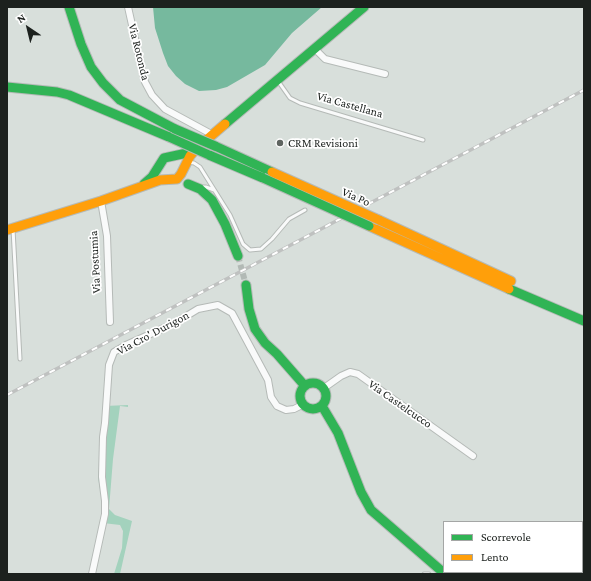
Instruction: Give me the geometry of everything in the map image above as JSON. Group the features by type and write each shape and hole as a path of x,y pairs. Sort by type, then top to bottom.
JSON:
{"main road":[{"name":"Via Po","path":"69,7 81,44 91,67 103,83 120,100 175,129 379,220 504,278 584,312"},
{"path":"138,189 152,177 164,158 197,148 364,7"},
{"name":"Via Po","path":"7,87 57,92 69,95 263,178 500,285 584,321"},
{"path":"170,180 180,176 197,148"},
{"path":"172,156 181,162 191,185"},
{"path":"160,164 159,168 161,175 170,180"},
{"path":"10,229 138,189 160,180 170,180 191,185 205,192 216,206 238,256"},
{"path":"246,284 249,309 256,329 265,343 277,354 305,386"},
{"path":"316,384 324,388 326,399 322,406 310,409 304,404 301,396 305,386 316,384"},
{"path":"322,406 338,433 361,492 371,510 443,572"}],"street":[{"name":"Via Rotonda","path":"128,7 145,82 152,94 165,109 213,135"},
{"path":"315,49 325,59 386,74"},
{"name":"Via Postumia","path":"101,201 107,236 110,322"},
{"name":"Via Cro' Durigon","path":"92,574 105,514 102,477 103,437 109,365 114,352 175,323 198,309 218,305 232,313 268,380 271,397 277,406 286,410 294,409 304,404"},
{"name":"Via Castelcucco","path":"324,388 341,376 350,372 358,374 473,456"}],"lane":[{"name":"Via Castellana","path":"277,81 290,98 300,103 423,140"},
{"path":"184,168 191,162 196,164 230,215 243,244 250,250 261,249 272,239 289,218 305,210"},
{"path":"191,185 206,187 215,191"},
{"path":"10,229 20,359"},
{"path":"424,574 429,574"}],"shaded area":[{"path":"153,7 322,7 292,33 265,65 227,87 216,90 199,91 185,84 168,66 155,28"},
{"path":"128,405 128,407 120,406 113,459 109,509 115,515 132,521 120,574 114,574 122,548 123,531 120,525 103,523 103,508 98,477 102,449 105,406"}],"tunnel":[{"path":"238,256 246,285"}],"railway":[{"path":"7,395 584,90"}],"traffic: fast":[{"path":"69,7 81,44 91,67 103,83 120,100 175,129"},
{"path":"225,124 364,7"},
{"path":"7,87 57,92 69,95 169,137"},
{"path":"175,129 215,146"},
{"path":"169,137 209,155"},
{"path":"215,146 272,172"},
{"path":"144,184 152,177 164,158 187,153 195,149"},
{"path":"209,155 263,178"},
{"path":"263,178 369,226"},
{"path":"188,184 200,189 212,200 225,224 238,256"},
{"path":"246,285 249,309 255,329 265,343 277,354 305,386"},
{"path":"509,289 584,321"},
{"path":"313,383 322,387 326,396 322,405 313,409 304,405 300,396 304,387 313,383"},
{"path":"322,406 338,433 361,492 371,510 443,572"}],"traffic: slow":[{"path":"7,230 101,201 160,180 177,179 190,156 225,124"},
{"path":"272,172 379,220"},
{"path":"379,220 511,281"},
{"path":"369,226 509,289"}],"place":[{"name":"CRM Revisioni","path":"280,143"}]}
